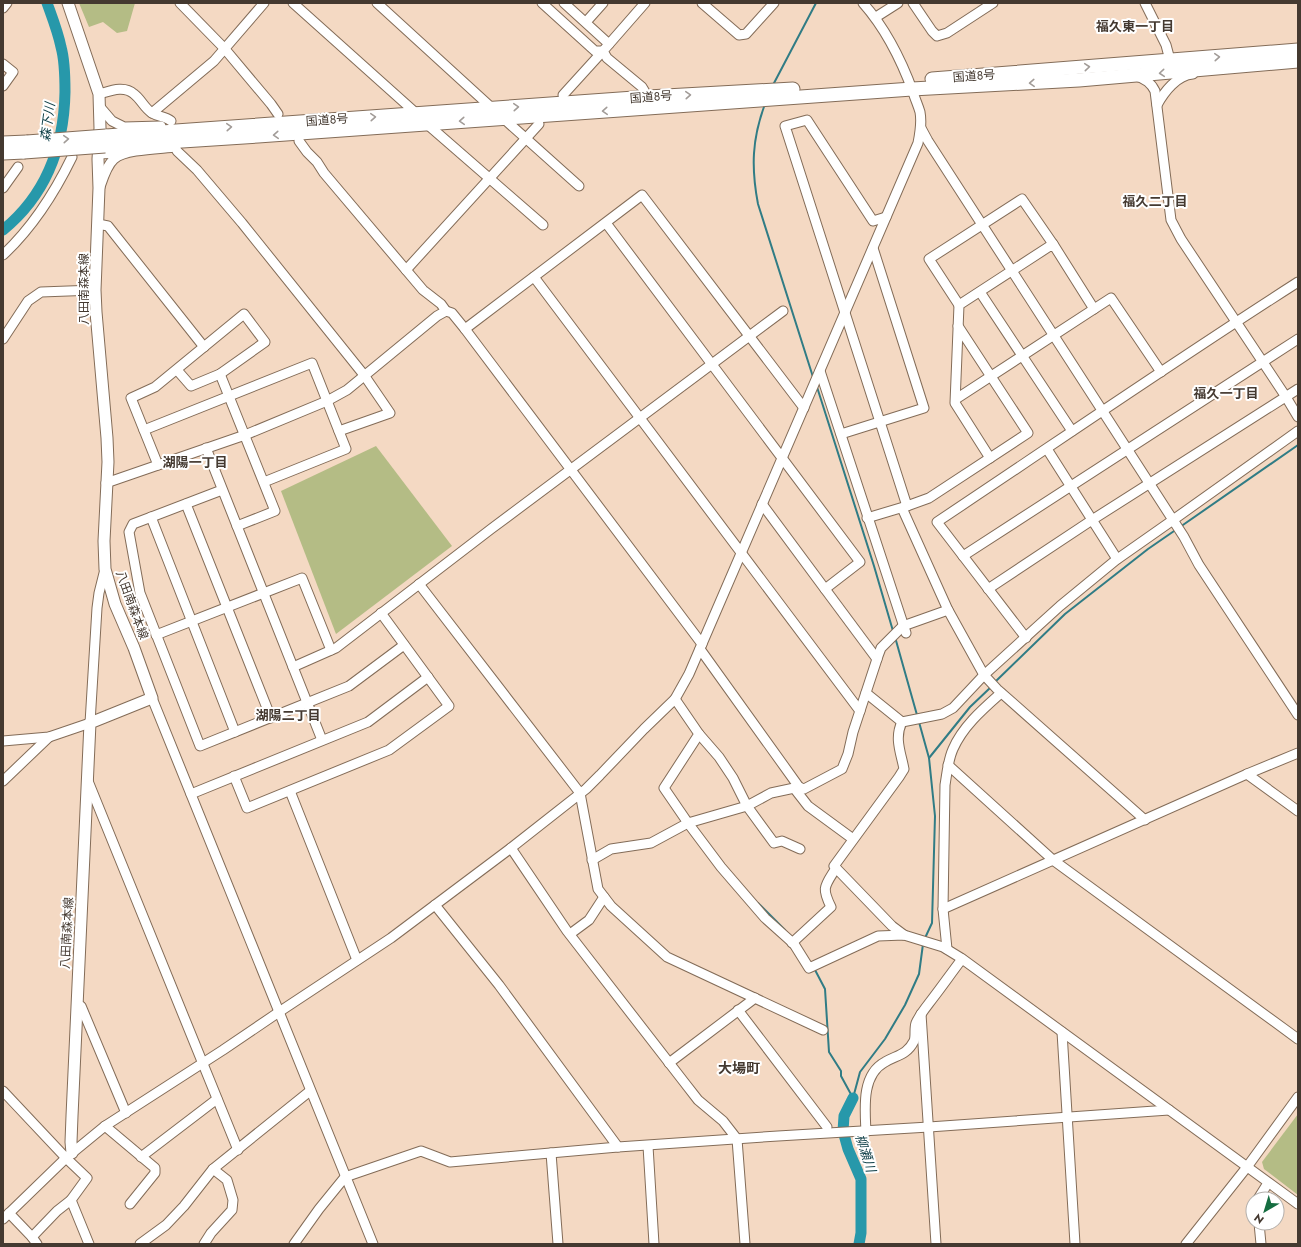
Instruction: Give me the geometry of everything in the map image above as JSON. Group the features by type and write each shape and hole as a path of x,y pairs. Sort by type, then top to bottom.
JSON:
{"highway":[{"name":"国道8号","path":"103,145 199,129 648,97 781,94 910,85 1170,60 1298,50"},
{"name":"国道8号","path":"910,85 1078,80 1298,61"},
{"name":"国道8号","path":"3,144 25,147 103,145 258,136 504,118 757,95"},
{"name":"国道8号","path":"3,153 25,147"}],"main road":[{"name":"八田南森本線","path":"68,3 99,94 103,145 99,188 95,290 96,320 108,462 104,541 105,569 115,604 134,648 152,698"},
{"path":"90,723 152,698"},
{"name":"八田南森本線","path":"69,1155 71,1142 90,723"}],"street":[{"path":"3,8 7,3"},
{"path":"180,3 224,48 278,114"},
{"path":"152,113 214,61 264,3"},
{"path":"293,3 417,114"},
{"path":"377,3 493,108"},
{"path":"542,3 596,51 606,47"},
{"path":"564,3 586,22 606,47 607,58 642,87 648,97"},
{"path":"586,22 602,3"},
{"path":"563,95 645,3"},
{"path":"702,3 739,35 746,34 774,3"},
{"path":"3,1091 69,1155 87,1178 71,1200 57,1211 34,1240 6,1216 69,1155 105,1126 202,1064 391,938 511,848 600,776 644,729 675,699 690,674 918,143 921,128 920,113 910,85 894,47 876,17 863,3"},
{"path":"876,17 898,3"},
{"path":"913,3 937,36 947,33 993,3"},
{"path":"972,16 977,3"},
{"path":"1145,3 1166,45 1170,60"},
{"path":"3,64 13,72 3,86"},
{"path":"1157,105 1169,88 1181,78 1189,74 1231,70 1268,64"},
{"path":"1133,76 1150,83 1155,91 1171,220 1181,239 1298,417"},
{"path":"99,94 121,89 133,93 147,110 157,116 167,118 171,121"},
{"path":"100,107 112,121 124,127 186,124 199,129"},
{"path":"504,118 579,186"},
{"path":"886,217 873,221 807,120 785,126 881,422 905,507 948,610 985,676 999,691 1145,820"},
{"path":"428,124 543,225"},
{"path":"406,270 539,124"},
{"path":"921,128 1184,537 1199,566 1298,714"},
{"path":"103,145 123,153 183,147 258,136"},
{"path":"299,141 317,162 324,174 423,290 441,304 446,311 452,313 465,329 701,646 797,787 808,806 853,839"},
{"path":"177,151 196,170 242,224 364,375 390,413 339,431"},
{"path":"99,188 113,160 123,153"},
{"path":"3,255 16,243 37,219 56,190 72,157"},
{"path":"3,188 18,167"},
{"path":"465,329 642,195 804,408"},
{"path":"990,458 956,403 959,304 929,259 1022,199 1094,308"},
{"path":"606,223 783,457 860,562 825,589"},
{"path":"98,224 108,226 204,346"},
{"path":"959,304 1053,244"},
{"path":"841,434 924,408 873,248"},
{"path":"534,276 860,711"},
{"path":"1026,638 937,522 1047,449 1102,410 1298,282"},
{"path":"3,339 28,301 41,292 95,290"},
{"path":"980,292 1072,431"},
{"path":"956,399 1111,298 1161,372"},
{"path":"106,483 245,435 327,401 347,390 437,316 446,311"},
{"path":"293,667 336,648 570,470 783,311"},
{"path":"158,465 131,398 156,387 244,314 266,342 220,374 191,386 177,370"},
{"path":"867,518 929,498 1028,434 958,326"},
{"path":"963,556 1298,339"},
{"path":"144,430 312,363 346,450 264,482"},
{"path":"820,372 904,629"},
{"path":"220,374 275,511 237,526"},
{"path":"988,589 1149,483 1298,389"},
{"path":"794,941 831,907 825,894 825,886 836,868 834,866 904,769 898,749 900,727 904,722 932,717 953,708 1060,606 1118,559 1174,522 1298,431"},
{"path":"206,448 322,740"},
{"path":"1047,449 1118,559"},
{"path":"222,490 133,524 129,532 140,593 200,746 349,686 404,645"},
{"path":"186,504 270,718"},
{"path":"762,504 877,659"},
{"path":"150,517 235,732"},
{"path":"3,741 49,736 90,723 97,608 105,569"},
{"path":"156,635 302,578 331,650"},
{"path":"419,584 580,793 598,889 611,906 667,957 823,1030"},
{"path":"592,860 612,849 651,843 688,823 747,806 771,793 797,787 804,789 842,769 881,648 904,629 948,610"},
{"path":"234,776 247,808 389,750 449,706 381,613"},
{"path":"191,794 368,722 428,677"},
{"path":"943,947 945,785 948,765 953,750 962,734 999,691"},
{"path":"866,693 904,722"},
{"path":"152,698 373,1244"},
{"path":"675,699 699,734 719,757 733,778 747,806 774,843 782,841 800,849"},
{"path":"699,734 664,788 721,867 765,918 794,941 809,968 878,936 906,935"},
{"path":"3,781 49,736"},
{"path":"943,909 1298,753"},
{"path":"948,765 1052,860 1298,1039"},
{"path":"1248,774 1298,811"},
{"path":"88,780 216,1099 238,1150"},
{"path":"290,791 357,960"},
{"path":"511,848 570,934 669,1063 698,1100 723,1121 737,1139 745,1244"},
{"path":"836,868 892,926 906,935 943,947 962,959 1298,1204"},
{"path":"570,934 589,920 604,896"},
{"path":"435,905 499,985 618,1147"},
{"path":"865,1132 866,1094 871,1078 876,1069 884,1062 906,1053 914,1040 915,1025 921,1014 962,959"},
{"path":"669,1063 755,998"},
{"path":"77,1005 81,1006 126,1113"},
{"path":"738,1010 829,1130"},
{"path":"921,1014 936,1244"},
{"path":"1062,1032 1075,1244"},
{"path":"140,1244 166,1225 184,1206 213,1169 310,1091"},
{"path":"1186,1244 1247,1167 1298,1097"},
{"path":"141,1157 216,1099"},
{"path":"294,1244 319,1209 345,1177 421,1151 450,1162 618,1147 737,1139 829,1130 865,1132 1168,1110"},
{"path":"105,1126 155,1168 155,1174 130,1204"},
{"path":"648,1146 654,1244"},
{"path":"551,1153 558,1244"},
{"path":"204,1244 211,1233 232,1210 233,1200 227,1180 213,1169"},
{"path":"1263,1191 1268,1182"},
{"path":"71,1200 88,1244"},
{"path":"1260,1231 1261,1244"}],"green space":[{"path":"79,3 135,3 127,31 117,33 103,22 89,27"},
{"path":"376,446 452,546 336,634 281,491"},
{"path":"1298,1114 1298,1195 1264,1169 1262,1162"}],"waterway":[{"name":"森下川","path":"3,230 31,201 41,185 50,168 61,131 65,92 64,63 55,25 47,3"},
{"path":"773,85 816,3"},
{"path":"765,104 757,129 754,153 754,178 758,204 813,377"},
{"path":"817,387 893,631"},
{"path":"1180,527 1298,445"},
{"path":"995,682 1065,614 1148,549 1177,529"},
{"path":"895,637 917,715"},
{"path":"929,758 970,707 991,687"},
{"path":"919,722 929,758 935,816 932,923 925,938"},
{"path":"758,903 785,930"},
{"path":"853,1098 860,1072 885,1039 905,1005 919,974 923,944"},
{"path":"814,968 825,989 829,1052 841,1071 841,1076 853,1098"},
{"name":"柳瀬川","path":"853,1098 844,1116 843,1131 848,1149 861,1179 861,1233 859,1244"}],"district":[{"name":"福久東一丁目","path":"1135,26"},
{"name":"福久二丁目","path":"1155,201"},
{"name":"福久一丁目","path":"1226,393"},
{"name":"湖陽一丁目","path":"195,462"},
{"name":"湖陽二丁目","path":"288,715"},
{"name":"大場町","path":"739,1068"}]}
